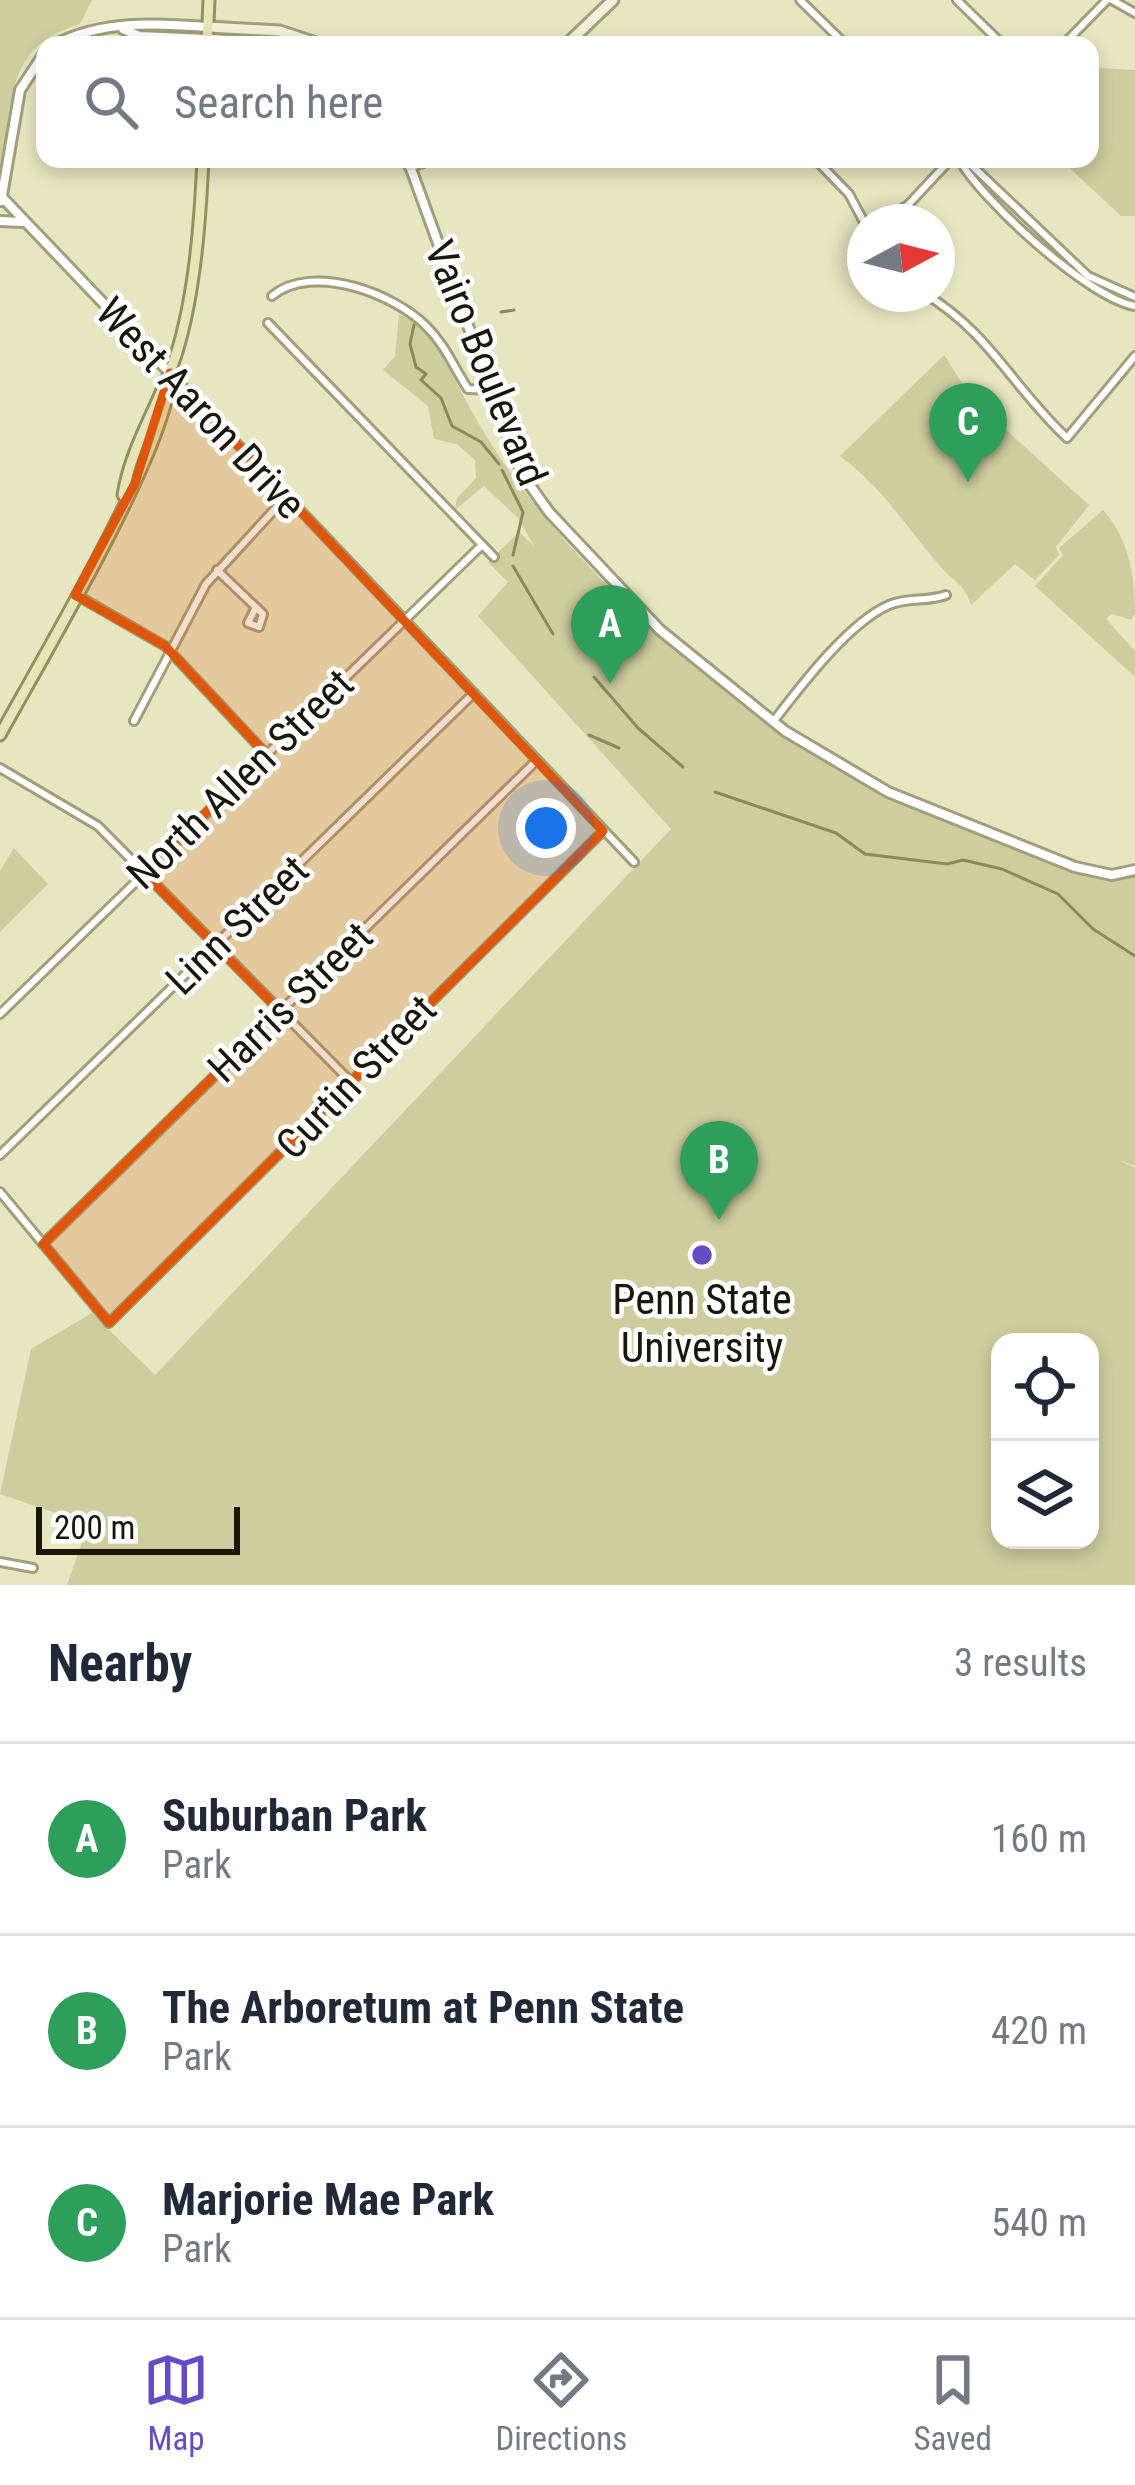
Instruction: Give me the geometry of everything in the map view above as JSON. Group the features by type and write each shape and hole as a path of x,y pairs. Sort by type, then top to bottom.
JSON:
{"main road":[{"path":"207,36 209,0"},
{"path":"575,36 613,0"},
{"path":"208,27 293,36"},
{"path":"0,735 158,430 171,391 170,373 196,242 202,168"}],"street":[{"path":"800,0 837,36"},
{"path":"957,0 994,36"},
{"path":"1073,36 1109,0 1135,13"},
{"path":"75,36 138,23 208,27"},
{"path":"123,29 139,36"},
{"path":"1,198 20,90 36,66"},
{"path":"0,175 10,163"},
{"name":"Vairo Boulevard","path":"410,168 522,474 549,512 660,630 773,722 853,774 925,808 1096,873 1135,870"},
{"path":"824,168 854,204"},
{"path":"909,204 949,168"},
{"path":"968,168 1079,282 1106,298 1135,301"},
{"name":"West Aaron Drive","path":"1,198 634,862"},
{"path":"0,221 31,227"},
{"path":"272,296 290,286 326,284 390,300 444,345 468,389 491,390"},
{"path":"951,312 977,330 1022,393 1067,438 1135,356"},
{"path":"268,322 494,556"},
{"path":"134,722 216,569 285,497"},
{"name":"North Allen Street","path":"0,1014 482,545"},
{"path":"216,569 254,610"},
{"path":"75,595 170,651 266,754"},
{"path":"773,722 807,680 878,611 899,602 946,595"},
{"name":"Linn Street","path":"0,1155 472,694"},
{"name":"Harris Street","path":"43,1244 536,761"},
{"path":"0,768 87,816 350,1081"},
{"name":"Curtin Street","path":"43,1244 109,1323 603,831"},
{"path":"0,1192 43,1244"},
{"path":"0,1562 33,1568"}],"highlighted area":[{"path":"170,373 603,831 109,1323 43,1244 280,1011 144,873 266,754 165,646 75,595 135,483"}],"green space":[{"path":"0,0 92,0 80,24 52,36 36,36 36,48 17,78 0,163"},
{"path":"1099,68 1135,70 1135,216 1121,216 1070,168 1099,168"},
{"name":"Penn State University","path":"399,314 421,328 437,347 481,427 526,494 606,585 679,653 682,649 770,718 855,775 1100,874 1135,870 1135,1166 1117,1159 1135,1168 1135,1585 67,1585 88,1524 0,1494 31,1349 92,1313 155,1375 671,829 478,616 508,582 488,562 519,532 534,546 519,519 484,486 455,510 457,498 476,478 475,460 457,444 434,439 428,406 383,370 395,356"},
{"path":"944,355 973,400 1089,505 1056,547 1059,555 1035,580 1015,564 971,605 962,588 884,498 840,456"},
{"path":"1103,510 1125,545 1135,600 1131,620 1112,614 1106,619 1135,651 1135,677 1035,586 1063,555 1059,548"},
{"path":"14,848 48,884 0,932 0,871"}],"waterway":[{"path":"501,312 514,310"},
{"path":"449,314 455,315"},
{"path":"414,325 410,344 416,367 426,374 421,380 441,398 452,426 481,442 499,464"},
{"path":"502,470 523,512 513,555"},
{"path":"513,566 553,634"},
{"path":"594,677 638,728 683,767"},
{"path":"589,735 619,748"},
{"path":"715,792 836,833 865,854 947,864 963,860 1002,869 1058,894 1093,929 1135,956"}],"place":[{"name":"Marjorie Mae Park","path":"968,482"},
{"name":"Suburban Park","path":"610,684"},
{"name":"The Arboretum at Penn State","path":"719,1220"},
{"name":"Penn State University","path":"702,1255"}]}
